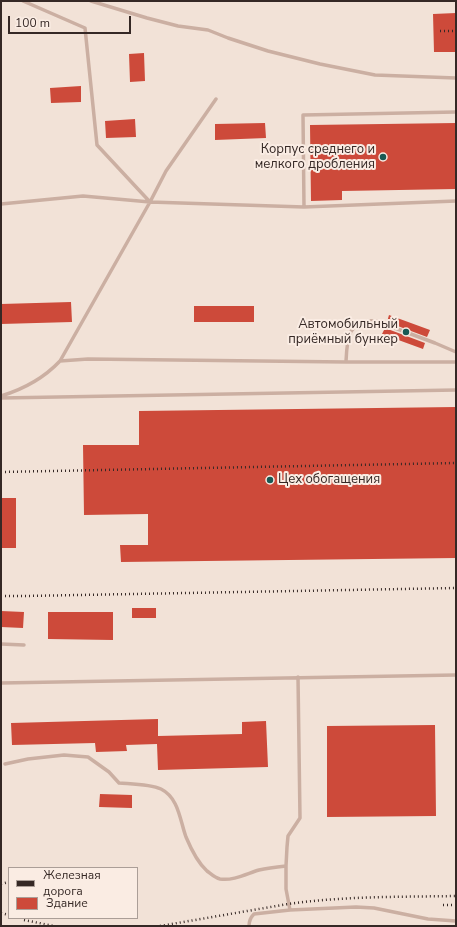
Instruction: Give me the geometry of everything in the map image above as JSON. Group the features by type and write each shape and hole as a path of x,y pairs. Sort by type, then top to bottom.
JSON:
{"lane":[{"path":"23,1 85,28 98,145 150,202"},
{"path":"91,1 178,26 208,30 268,51 320,64 376,74 456,78"},
{"path":"1,397 38,380 60,361 150,202 166,170 216,99"},
{"path":"304,206 303,116 456,112"},
{"path":"1,204 83,196 150,202 304,206 456,201"},
{"path":"346,362 347,341 353,328 359,324 372,321 376,321 456,352"},
{"path":"60,361 88,359 456,362"},
{"path":"1,397 456,390"},
{"path":"1,644 24,646"},
{"path":"1,683 456,675"},
{"path":"290,910 286,889 288,836 300,818 298,677"},
{"path":"5,764 28,759 64,755 88,758 109,772 119,782 161,789 172,798 186,836 197,859 211,875 219,879 239,877 269,868 286,866"},
{"path":"249,926 249,921 254,914 340,907 374,908 428,919 456,922"}],"building":[{"path":"456,13 456,52 434,52 433,14"},
{"path":"144,53 145,81 130,82 129,54"},
{"path":"81,86 81,102 51,103 50,88"},
{"path":"135,119 136,137 106,138 105,121"},
{"path":"265,123 266,138 215,140 215,124"},
{"name":"Корпус среднего и мелкого дробления","path":"456,123 456,189 342,191 342,200 311,201 310,125"},
{"path":"71,302 72,322 1,324 1,304"},
{"path":"194,306 254,306 254,322 194,322"},
{"path":"389,315 430,330 427,337 387,322"},
{"path":"385,328 425,343 423,349 382,334"},
{"name":"Цех обогащения","path":"456,407 456,558 121,562 120,545 148,545 148,514 84,515 83,445 139,445 139,411"},
{"path":"1,498 16,498 16,548 1,548"},
{"path":"132,608 156,608 156,618 132,618"},
{"path":"1,611 24,612 23,628 1,627"},
{"path":"48,612 113,612 113,640 48,639"},
{"path":"158,719 158,736 242,734 242,722 266,721 268,767 158,770 157,744 126,745 127,751 96,752 95,743 12,745 11,723"},
{"path":"435,725 436,816 327,817 327,726"},
{"path":"100,794 132,795 132,808 99,807"}],"railway":[{"path":"440,31 456,31"},
{"path":"1,472 456,463"},
{"path":"1,596 456,588"},
{"path":"1,884 8,882"},
{"path":"160,926 309,901 372,897 456,896"},
{"path":"443,905 456,905"},
{"path":"1,913 8,915"},
{"path":"24,920 54,926"}],"place":[{"name":"Корпус среднего и мелкого дробления","path":"383,157"},
{"name":"Автомобильный приёмный бункер","path":"406,332"},
{"name":"Цех обогащения","path":"270,480"}]}
